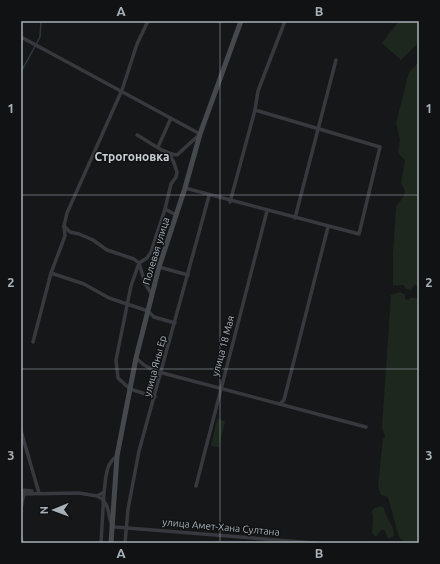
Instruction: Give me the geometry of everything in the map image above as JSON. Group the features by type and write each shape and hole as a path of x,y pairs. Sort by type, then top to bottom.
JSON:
{"main road":[{"name":"Полевая улица","path":"111,543 113,493 117,456 136,358 159,267 185,188 200,134 241,21"}],"street":[{"path":"33,342 51,273 65,236 64,226 67,213 122,90 137,44 148,21"},
{"path":"230,202 255,110 258,91 285,21"},
{"path":"21,37 122,90 200,134 177,155 160,150 158,147 137,135"},
{"path":"295,218 317,128 336,60"},
{"path":"185,188 230,202 359,234 380,147 255,110"},
{"path":"158,147 171,118"},
{"path":"155,397 130,389 118,378 116,360 124,313 128,304 130,286 139,263 147,258 151,252 177,172 170,154"},
{"name":"улица Яны Ер","path":"125,543 126,528 139,451 162,372 209,196"},
{"path":"166,209 176,215"},
{"name":"улица 18 Мая","path":"196,486 267,211"},
{"path":"64,226 70,232 80,234 93,240 107,250 134,259 139,263 152,295"},
{"path":"280,404 284,400 328,226"},
{"path":"65,236 70,232"},
{"path":"159,267 188,274"},
{"path":"51,273 84,284 109,298 148,311 154,317 175,323"},
{"path":"136,358 150,368 162,372 220,389 366,427"},
{"path":"21,431 39,493"},
{"path":"101,543 104,492 108,466 117,456"},
{"path":"21,508 22,492 79,493 98,496 107,504 112,525"},
{"path":"98,496 104,492"},
{"name":"улица Амет-Хана Султана","path":"112,525 115,527 126,528 314,543"},
{"path":"21,539 23,543"}],"shaded area":[{"path":"399,21 419,21 419,42 401,60 382,43"},
{"path":"419,62 419,290 415,284 411,290 406,289 403,285 393,286 393,254 396,207 404,196 405,191 401,183 405,160 398,153 400,140 396,123 409,72"},
{"path":"400,292 405,294 405,299 408,300 410,298 419,298 419,543 405,543 399,537 388,497 381,495 378,486 383,439 385,437 382,427 391,295"},
{"path":"217,419 225,421 219,447 211,446"},
{"path":"382,506 391,524 394,536 388,539 385,531 382,529 376,537 372,533 372,511 374,508"}],"waterway":[{"path":"21,72 40,37 41,21"}],"district":[{"name":"Строгоновка","path":"132,156"}]}
